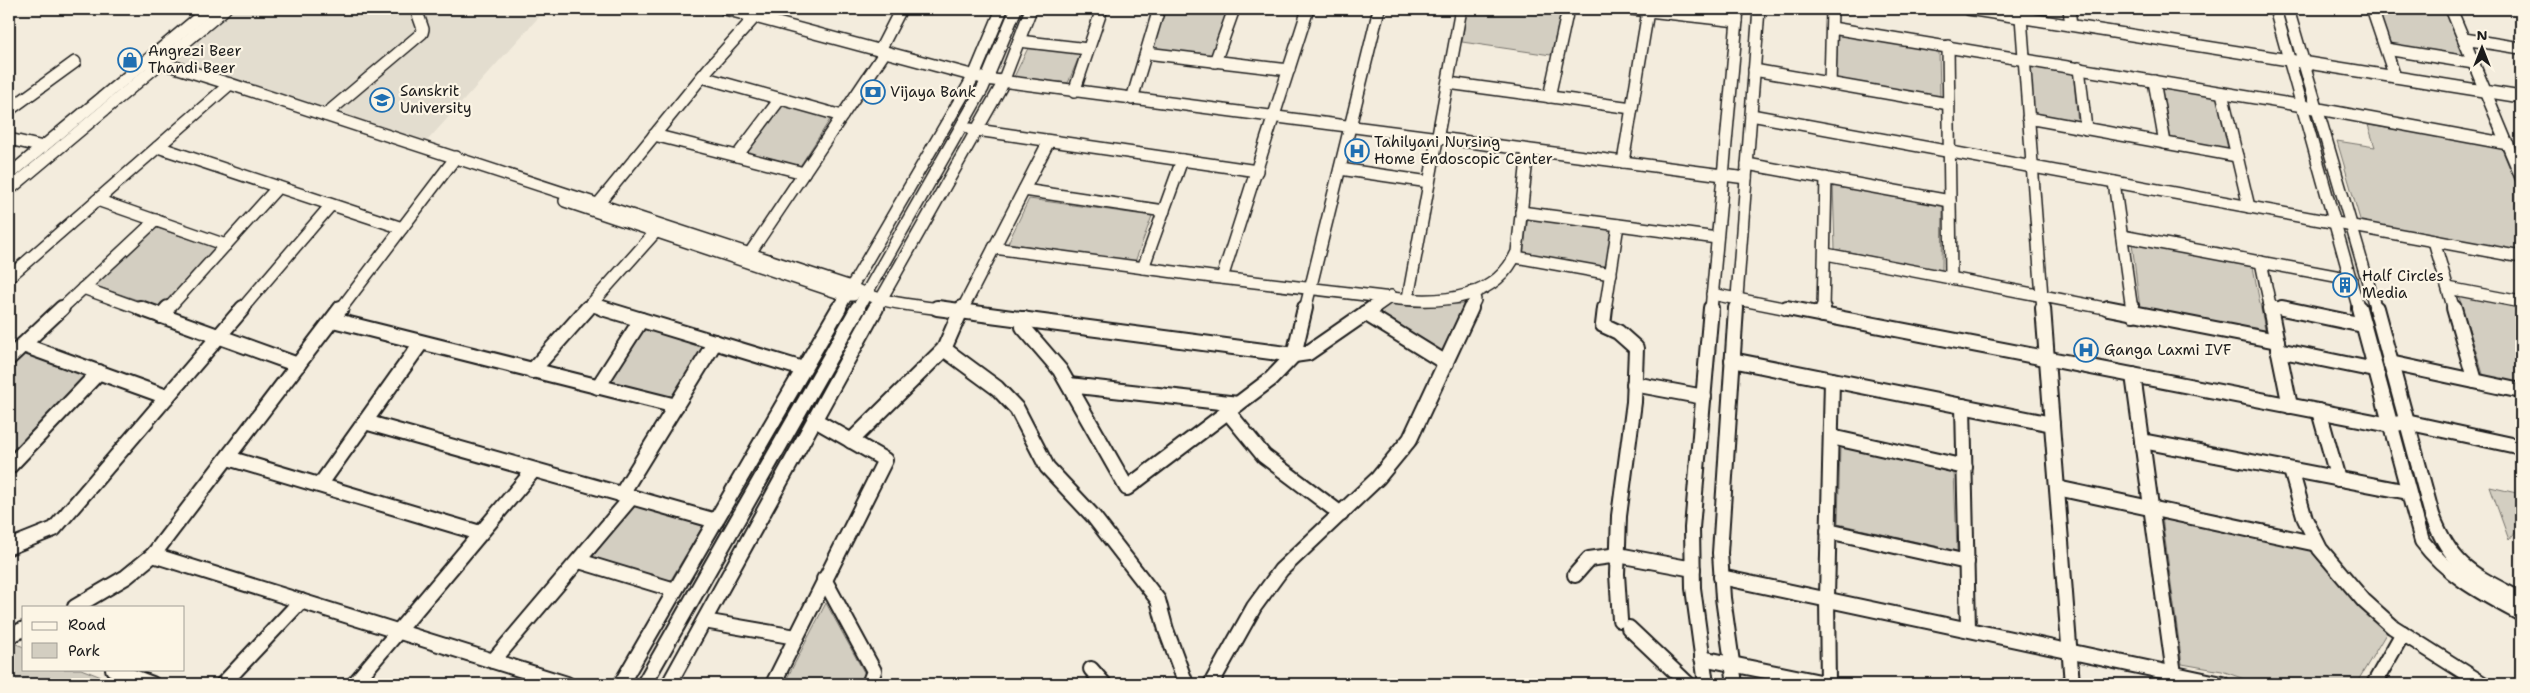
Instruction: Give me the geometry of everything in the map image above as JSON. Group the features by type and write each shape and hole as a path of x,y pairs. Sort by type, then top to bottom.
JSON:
{"street":[{"path":"9,190 154,65 209,9"},
{"path":"9,175 225,9"},
{"path":"325,115 422,33 423,29 416,9"},
{"path":"725,9 760,13 882,51 980,78 1003,82 1746,178"},
{"path":"750,253 842,116 882,51 901,9"},
{"path":"644,684 960,128 980,78 1002,9"},
{"path":"622,684 848,291 980,78 1016,9"},
{"path":"669,684 880,299 1003,82 1031,9"},
{"path":"1074,92 1102,9"},
{"path":"1132,99 1159,9"},
{"path":"1215,62 1234,9"},
{"path":"1222,278 1308,9"},
{"path":"1024,319 1023,327 1060,370 1127,488 1272,379 1294,355 1379,9"},
{"path":"1408,298 1461,9"},
{"path":"1549,97 1568,9"},
{"path":"1631,9 1738,15 1722,175 1692,528 1693,569 1706,684"},
{"path":"1735,684 1721,577 1720,553 1736,299 1759,9"},
{"path":"1830,84 1832,9"},
{"path":"1968,9 2521,97"},
{"path":"2069,9 2070,25"},
{"path":"2275,9 2336,223 2422,540 2432,557 2463,582 2521,614"},
{"path":"2288,9 2353,226 2406,422 2440,538 2450,554 2466,569 2521,600"},
{"path":"2372,9 2395,77"},
{"path":"2452,9 2521,177"},
{"path":"1623,162 1648,11"},
{"path":"599,203 702,77 760,13"},
{"path":"2021,17 2072,684"},
{"path":"1832,28 2303,106 2508,144"},
{"path":"2464,39 2521,48"},
{"path":"1019,40 1088,48"},
{"path":"1948,46 1951,278"},
{"path":"2386,49 2474,63"},
{"path":"1146,53 1289,70"},
{"path":"9,110 75,62"},
{"path":"154,65 325,115 453,161 599,203 659,228 750,253 848,291"},
{"path":"2078,68 2086,129"},
{"path":"1754,70 1949,104"},
{"path":"702,77 842,116"},
{"path":"2154,81 2165,143"},
{"path":"1448,83 1632,108"},
{"path":"9,277 227,87"},
{"path":"227,87 848,291 880,299 1294,355 1308,353 1391,296"},
{"path":"2222,93 2249,207"},
{"path":"737,156 780,98"},
{"path":"1751,115 2521,257"},
{"path":"2028,118 2237,156"},
{"path":"960,128 1257,171"},
{"path":"654,135 804,173"},
{"path":"9,139 43,147"},
{"path":"851,441 944,349 961,311 1050,141"},
{"path":"158,147 402,228"},
{"path":"994,248 1311,289 1408,298 1457,299 1497,278 1514,263 1528,150"},
{"path":"1143,268 1182,160"},
{"path":"77,606 126,576 153,555 453,161"},
{"path":"1747,164 1950,201"},
{"path":"1340,169 1429,182"},
{"path":"1823,315 1826,254 1826,178"},
{"path":"2114,182 2133,314"},
{"path":"161,316 278,187"},
{"path":"1024,190 1164,211"},
{"path":"97,200 226,245"},
{"path":"9,547 54,529 331,205"},
{"path":"1521,212 1717,238"},
{"path":"9,358 156,220"},
{"path":"1618,225 1603,325 1618,332 1636,348 1634,384 1619,516 1618,555 1624,624 1688,684"},
{"path":"532,371 659,228"},
{"path":"2122,236 2351,279"},
{"path":"2434,241 2475,381"},
{"path":"1826,254 2133,314 2278,346 2375,370"},
{"path":"1516,256 1611,274"},
{"path":"2261,262 2290,406"},
{"path":"83,288 298,365"},
{"path":"2448,288 2521,302"},
{"path":"1211,684 1254,607 1281,570 1378,478 1410,439 1475,300 1473,292"},
{"path":"1712,294 2390,425 2406,422 2521,447"},
{"path":"590,305 803,369"},
{"path":"2270,306 2363,325"},
{"path":"1365,313 1446,363"},
{"path":"333,320 676,406"},
{"path":"598,387 641,320"},
{"path":"493,661 579,561 626,497 676,406 715,342"},
{"path":"320,485 421,343"},
{"path":"23,345 167,397"},
{"path":"944,349 997,388 1017,409 1047,467 1093,516 1158,600 1175,656 1186,684"},
{"path":"1732,360 2052,424"},
{"path":"2390,363 2521,391"},
{"path":"9,467 99,372"},
{"path":"2133,375 2174,674"},
{"path":"1702,658 1829,684 1827,598 1832,380"},
{"path":"1634,384 1704,397"},
{"path":"1069,385 1233,408 1264,456 1341,514"},
{"path":"1963,406 1968,629"},
{"path":"2319,411 2338,479"},
{"path":"773,684 886,460 815,420"},
{"path":"365,422 533,471 716,521"},
{"path":"1831,437 1965,467"},
{"path":"2142,441 2408,492"},
{"path":"228,458 480,534"},
{"path":"2291,470 2306,520 2317,544 2364,601 2403,634 2483,684"},
{"path":"354,684 533,471"},
{"path":"2057,488 2317,544"},
{"path":"1828,531 1967,562"},
{"path":"153,555 567,684"},
{"path":"1575,575 1589,559 1618,555 1693,569"},
{"path":"579,561 676,590"},
{"path":"1721,577 1827,598 2222,684"},
{"path":"824,580 874,671 869,684"},
{"path":"223,684 301,601"},
{"path":"704,621 796,637"},
{"path":"2374,684 2403,634"},
{"path":"1091,669 1104,684"},
{"path":"116,670 152,684"}],"shaded area":[{"name":"Sanskrit University","path":"233,9 546,9 427,141 175,59"}],"green space":[{"path":"1165,9 1229,9 1211,57 1153,50"},
{"path":"1467,9 1562,9 1551,55 1462,42"},
{"path":"2377,9 2445,9 2466,60 2390,47"},
{"path":"1838,32 1939,48 1940,98 1836,80"},
{"path":"1029,46 1081,52 1068,83 1014,77"},
{"path":"2029,63 2073,71 2078,124 2033,116"},
{"path":"2161,85 2216,94 2228,149 2171,139"},
{"path":"781,104 831,118 800,166 747,152"},
{"path":"2368,125 2501,147 2521,195 2521,251 2361,223 2337,141 2375,147"},
{"path":"1833,185 1943,205 1942,271 1835,249"},
{"path":"1029,199 1152,216 1135,262 1008,243"},
{"path":"1528,217 1613,229 1605,270 1523,254"},
{"path":"154,227 217,248 161,308 93,285"},
{"path":"2132,243 2253,267 2266,335 2140,309"},
{"path":"2458,294 2521,307 2521,384 2484,377"},
{"path":"1392,302 1426,305 1466,304 1442,356 1373,314"},
{"path":"645,325 706,344 673,399 605,383"},
{"path":"24,350 90,375 9,460 9,364"},
{"path":"1840,447 1954,472 1957,551 1838,524"},
{"path":"2490,487 2521,494 2521,525 2509,540"},
{"path":"633,504 704,524 669,583 591,559"},
{"path":"2162,517 2306,545 2363,611 2387,632 2356,684 2258,684 2222,671 2182,664"},
{"path":"826,603 865,674 861,684 784,684"},
{"path":"16,644 22,646 22,670 84,670 119,684 9,684 9,647"}],"place":[{"name":"Angrezi Beer Thandi Beer","path":"130,60"},
{"name":"Vijaya Bank","path":"873,92"},
{"name":"Sanskrit University","path":"382,100"},
{"name":"Tahilyani Nursing Home Endoscopic Center","path":"1357,151"},
{"name":"Half Circles Media","path":"2345,285"},
{"name":"Ganga Laxmi IVF","path":"2086,350"}]}
